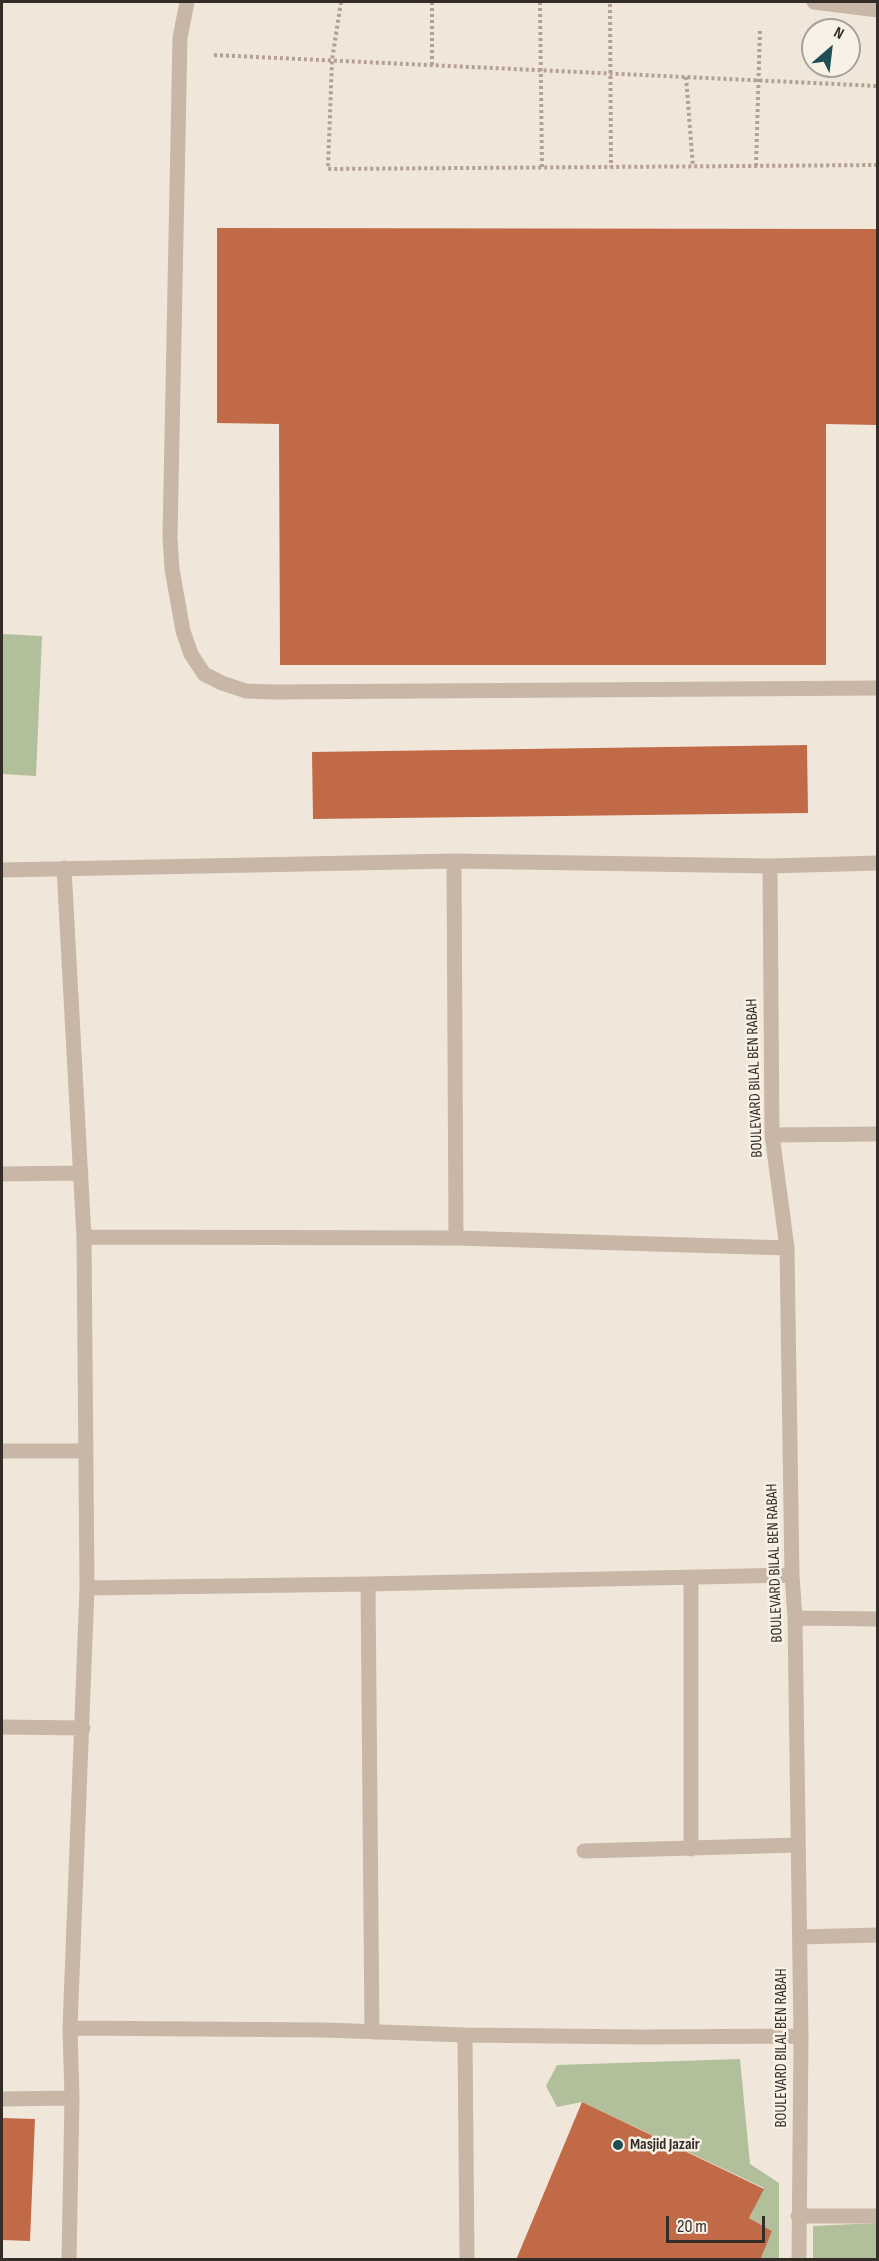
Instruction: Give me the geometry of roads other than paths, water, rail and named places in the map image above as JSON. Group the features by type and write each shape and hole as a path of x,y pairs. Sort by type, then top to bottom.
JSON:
{"street":[{"path":"187,2 180,38 170,537 172,569 183,631 190,654 204,674 246,691 273,692 878,688"},
{"path":"814,2 878,10"},
{"path":"454,861 456,1238"},
{"path":"2,870 454,861 770,866 878,863"},
{"name":"BOULEVARD BILAL BEN RABAH","path":"770,866 772,1135 787,1248 792,1575 795,1618 801,2036 799,2259"},
{"path":"64,868 84,1237 87,1588 70,2028 72,2098 69,2259"},
{"path":"772,1135 878,1134"},
{"path":"2,1174 81,1173"},
{"path":"84,1237 456,1238 787,1248"},
{"path":"2,1451 85,1451"},
{"path":"87,1588 792,1575"},
{"path":"691,1578 691,1849"},
{"path":"368,1584 372,2032"},
{"path":"795,1618 878,1619"},
{"path":"2,1727 83,1728"},
{"path":"584,1851 798,1845"},
{"path":"800,1937 878,1935"},
{"path":"70,2028 642,2037 801,2036"},
{"path":"465,2035 467,2259"},
{"path":"2,2099 72,2098"},
{"path":"798,2216 878,2216"}],"place":[{"name":"Masjid Jazair","path":"618,2145"}]}
